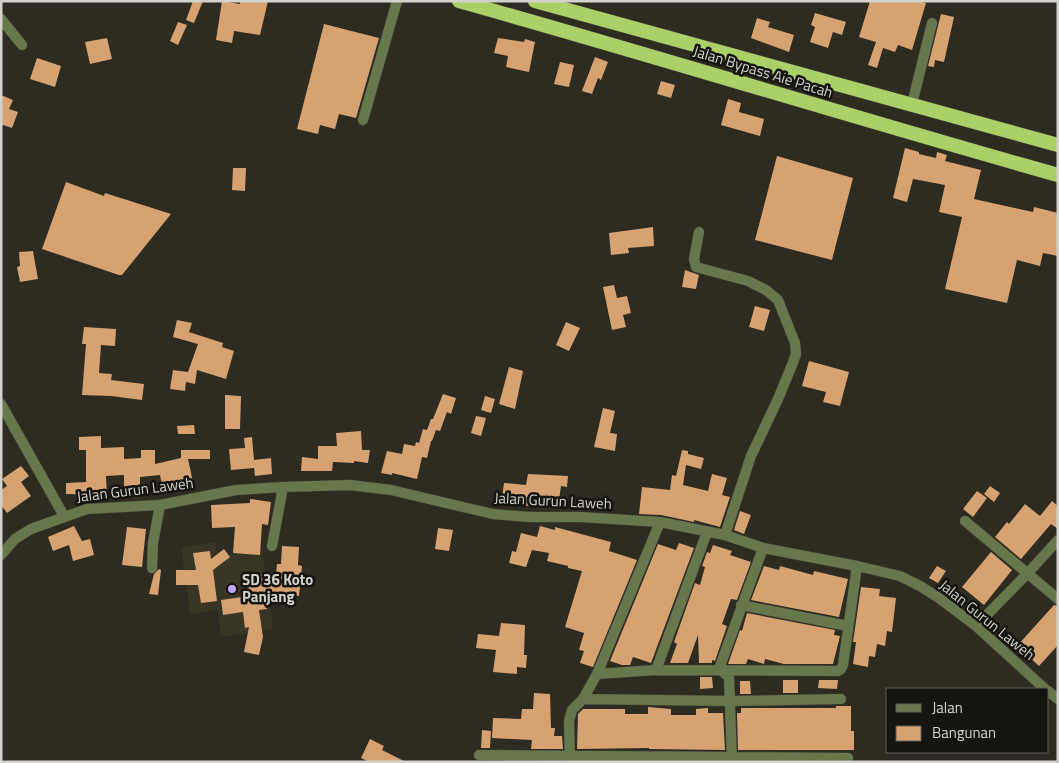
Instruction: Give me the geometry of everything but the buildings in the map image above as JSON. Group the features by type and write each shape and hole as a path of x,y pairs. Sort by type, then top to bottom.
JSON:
{"highway":[{"name":"Jalan Bypass Aie Pacah","path":"459,1 1058,175"},
{"path":"535,1 1058,145"}],"street":[{"path":"363,120 397,1"},
{"path":"1,19 22,45"},
{"path":"912,104 932,22"},
{"path":"699,232 694,259 696,267 748,281 766,290 778,300 795,343 796,354 778,399 751,456 725,535"},
{"path":"1,404 64,516"},
{"name":"Jalan Gurun Laweh","path":"1,555 15,539 31,529 87,509 160,505 236,490 283,487 350,485 391,490 493,514 660,522 725,535 763,548 900,576 920,586 976,626 1045,688"},
{"path":"272,546 283,487"},
{"path":"152,568 153,543 160,505"},
{"path":"965,521 1058,599"},
{"path":"570,758 569,721 572,710 583,699 597,674 660,522"},
{"path":"656,670 708,532"},
{"path":"976,626 1058,540"},
{"path":"718,670 763,548"},
{"path":"597,674 656,670 838,671 843,665 857,566"},
{"path":"741,605 848,626"},
{"path":"718,670 728,677 732,760"},
{"path":"583,699 730,701 841,699"},
{"path":"479,754 570,758 732,760 848,758"}],"shaded area":[{"name":"SD 36 Koto Panjang","path":"215,542 218,556 262,549 273,629 221,637 218,610 190,614 181,547","holes":["210,551 217,600 201,603 193,553","265,594 267,609 259,610 261,626 245,628 243,612 223,615 221,600"]}],"place":[{"name":"SD 36 Koto Panjang","path":"232,589"}]}
